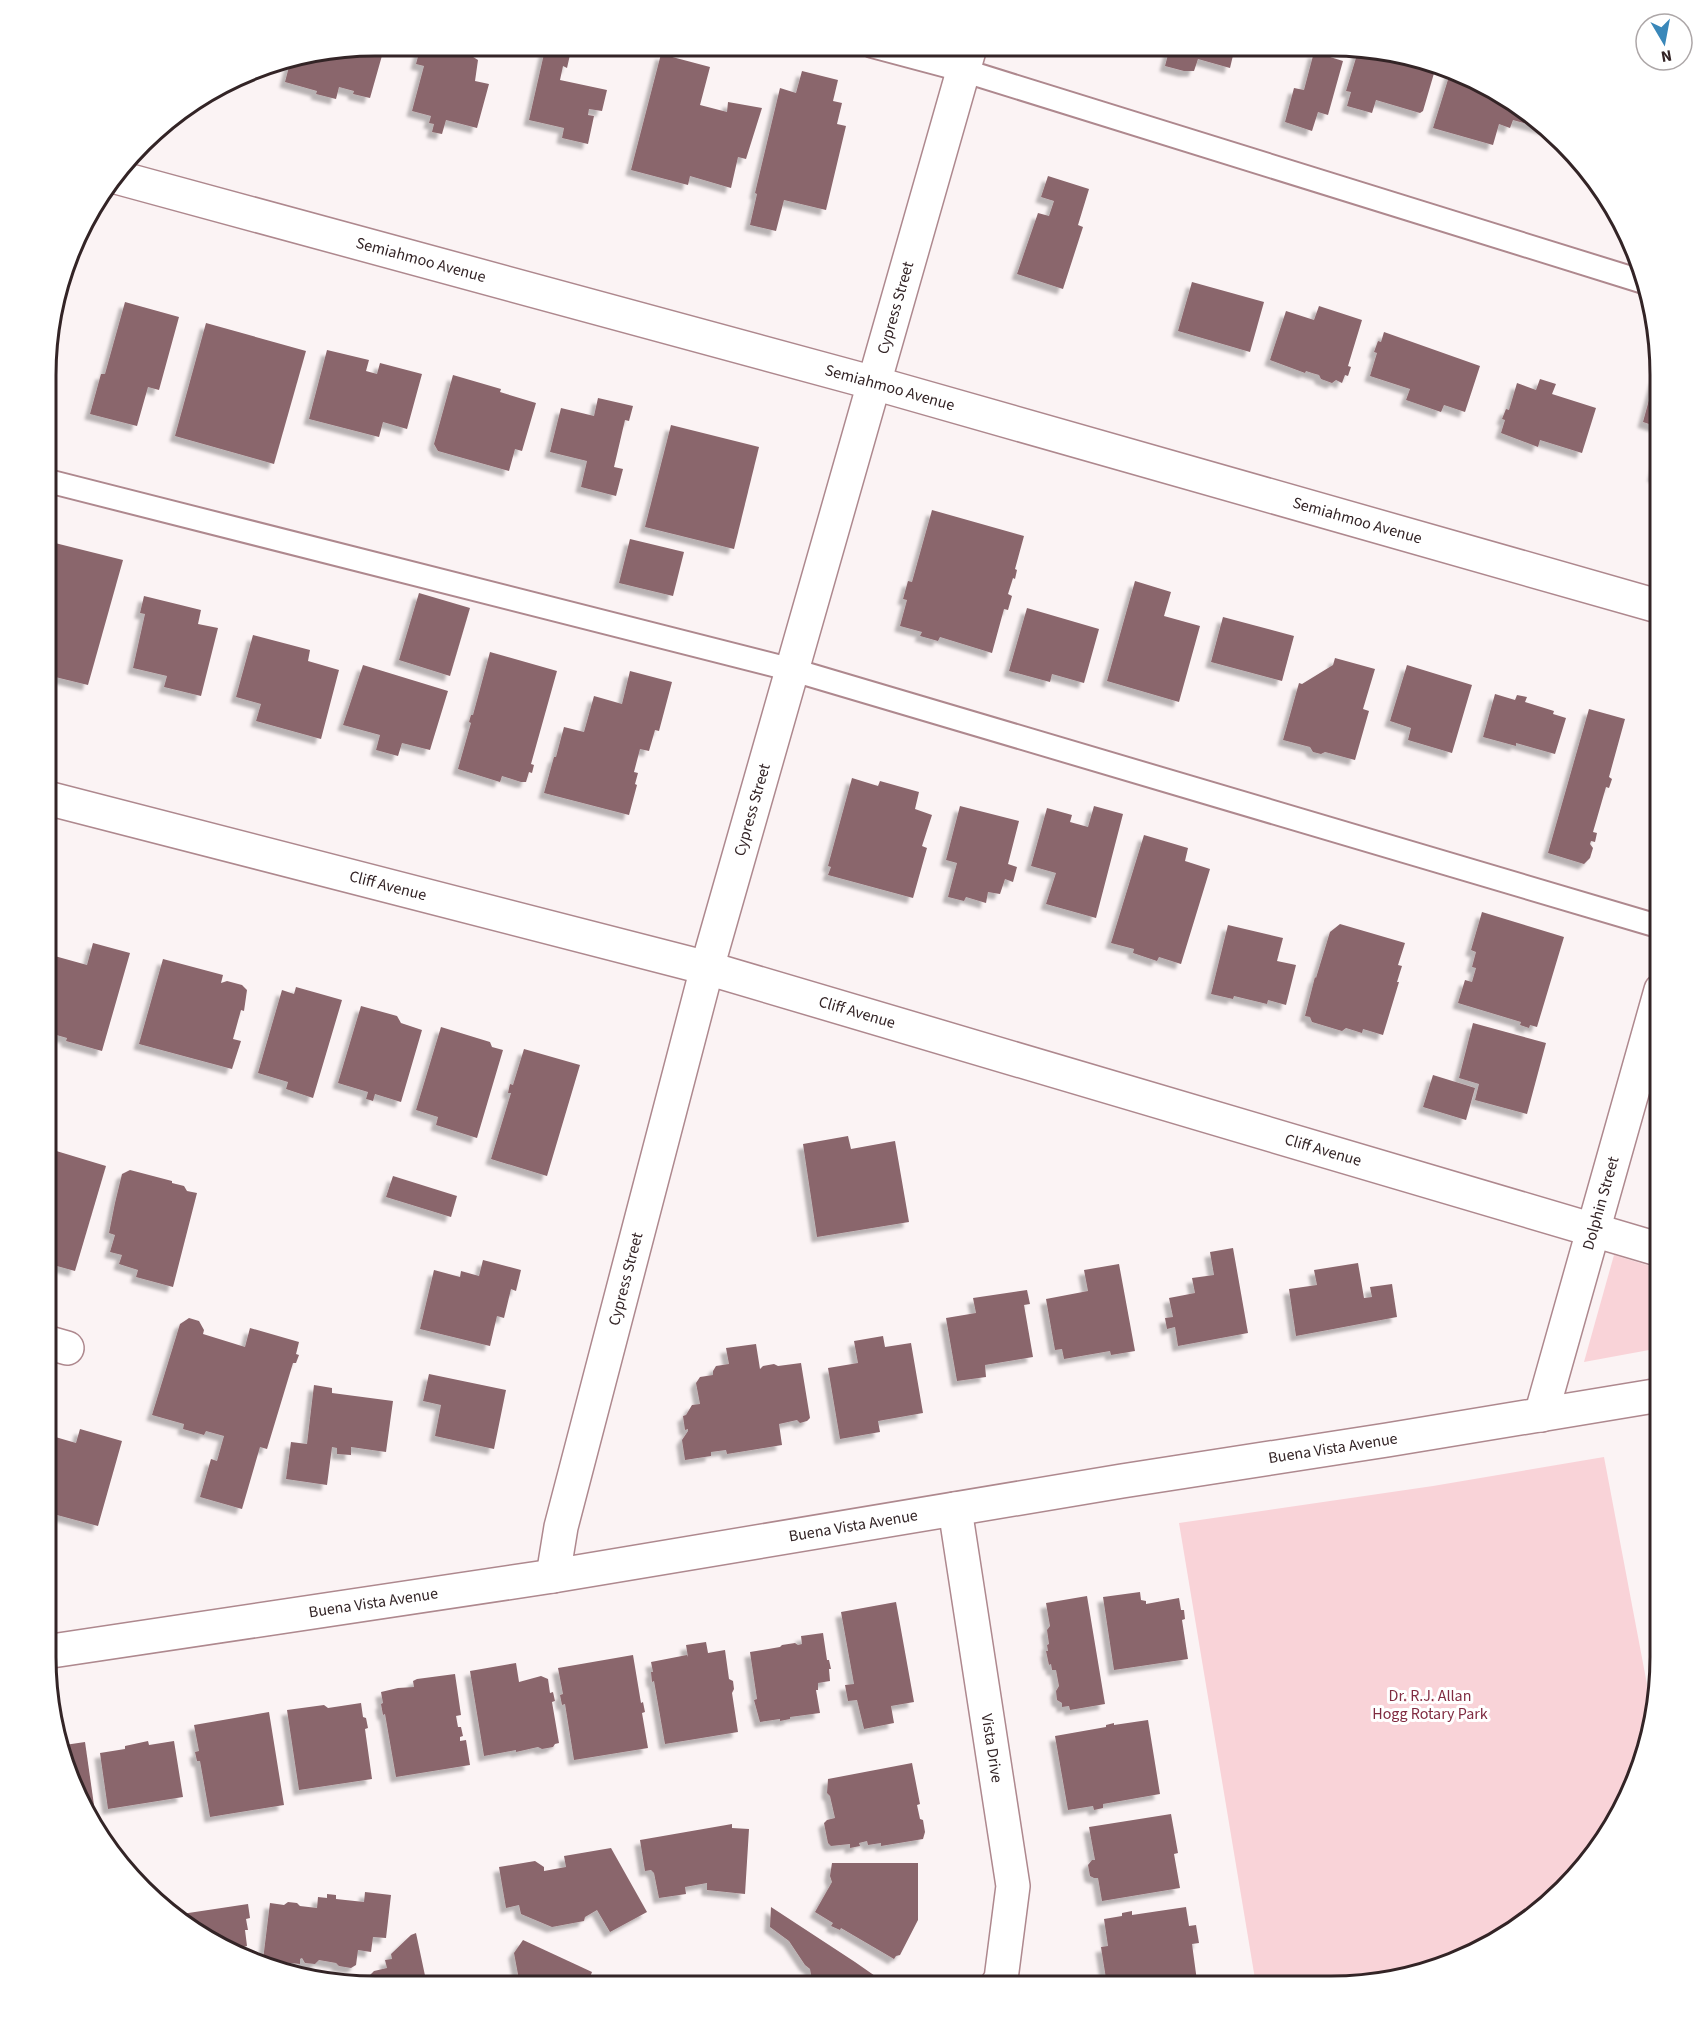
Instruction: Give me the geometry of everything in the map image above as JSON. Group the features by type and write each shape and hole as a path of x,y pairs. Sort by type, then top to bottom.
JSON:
{"street":[{"name":"Cypress Street","path":"553,1576 561,1527 707,968 966,58"},
{"name":"Semiahmoo Avenue","path":"122,179 874,383 1650,604"},
{"name":"Cliff Avenue","path":"56,800 707,968 1650,1247"},
{"name":"Dolphin Street","path":"1541,1414 1650,1029"},
{"name":"Buena Vista Avenue","path":"56,1650 553,1576 1122,1481 1650,1397"},
{"name":"Vista Drive","path":"955,1509 1013,1886 1001,1976"}],"lane":[{"path":"950,56 966,58 1636,279"},
{"path":"56,483 793,670 1650,924"}],"green space":[{"path":"1614,1255 1650,1266 1650,1350 1584,1362"},
{"name":"Dr. R.J. Allan Hogg Rotary Park","path":"1604,1457 1649,1692 1634,1759 1618,1798 1585,1851 1557,1882 1526,1910 1491,1933 1434,1959 1373,1973 1332,1976 1254,1976 1179,1523 1433,1486"}],"building":[{"path":"382,56 370,98 353,94 354,91 339,87 336,99 285,82 289,67 292,66 333,58"},
{"path":"418,56 472,56 478,60 475,81 489,84 477,128 446,120 442,134 432,132 434,124 429,123 431,116 412,111 424,66 416,64"},
{"path":"544,56 570,56 567,68 563,66 560,80 607,90 602,111 589,109 588,115 594,116 588,144 562,138 564,128 529,120"},
{"path":"660,56 710,67 700,105 727,112 728,102 762,108 746,159 738,157 731,188 690,176 688,185 631,170"},
{"path":"1168,56 1233,56 1230,68 1198,59 1194,71 1165,66"},
{"path":"1313,56 1327,56 1343,61 1328,115 1318,112 1312,131 1285,122 1294,88 1304,90"},
{"path":"1356,56 1414,66 1434,72 1423,111 1420,113 1376,100 1372,113 1347,106 1351,92 1346,91"},
{"path":"802,71 838,80 833,101 842,103 837,124 846,126 826,210 784,200 776,231 750,225 757,194 755,193 780,88 796,93"},
{"path":"1449,78 1491,98 1530,125 1513,120 1510,128 1499,124 1493,145 1433,128"},
{"path":"1048,176 1089,189 1078,225 1083,227 1063,289 1017,274 1038,213 1049,216 1054,201 1041,197"},
{"path":"1192,282 1264,302 1250,352 1178,331"},
{"path":"125,302 179,317 159,390 148,387 137,426 90,414 101,374 105,374"},
{"path":"1319,306 1362,320 1348,366 1351,367 1342,383 1336,380 1332,383 1321,379 1319,375 1306,371 1305,373 1270,360 1286,311 1314,320"},
{"path":"206,323 306,351 274,464 175,436"},
{"path":"1384,332 1480,366 1465,412 1444,405 1441,412 1406,400 1410,389 1370,376 1377,353 1374,352"},
{"path":"327,350 369,360 366,371 377,374 380,363 422,374 407,429 383,422 379,437 309,419"},
{"path":"453,375 501,389 500,392 536,403 522,451 515,449 509,471 438,451 434,444"},
{"path":"1540,379 1556,384 1552,394 1596,408 1582,453 1540,440 1538,447 1501,433 1505,420 1502,419 1506,409 1509,410 1517,383 1536,390"},
{"path":"1650,396 1650,424 1643,422"},
{"path":"598,398 633,406 629,421 625,420 614,467 623,469 616,496 581,487 587,461 550,452 561,408 594,416"},
{"path":"671,425 759,447 734,549 645,527"},
{"path":"932,510 1024,536 1015,569 1017,570 1015,579 1013,578 1008,594 1012,596 1008,610 1004,609 992,653 940,637 938,641 920,636 922,632 900,626 907,600 903,599 908,581 912,582"},
{"path":"630,539 684,552 673,596 619,583"},
{"path":"56,543 123,560 88,685 56,677"},
{"path":"1135,581 1171,592 1164,616 1200,626 1179,702 1107,681"},
{"path":"419,593 470,608 450,676 399,660"},
{"path":"144,596 201,610 198,624 218,628 201,696 164,687 167,676 133,668 145,614 140,613"},
{"path":"1027,608 1099,629 1084,683 1052,674 1050,682 1009,671"},
{"path":"1223,617 1294,636 1282,681 1211,662"},
{"path":"253,635 310,650 308,661 339,670 321,739 256,721 261,704 236,697"},
{"path":"490,652 557,671 531,764 534,765 532,773 529,772 526,782 502,776 500,782 458,769"},
{"path":"1335,658 1375,669 1363,709 1369,711 1355,760 1325,752 1321,754 1313,752 1310,747 1283,740 1299,683 1302,684 1333,665"},
{"path":"363,665 448,691 430,750 402,743 398,756 376,750 380,735 343,725"},
{"path":"1407,665 1472,685 1452,753 1408,740 1411,728 1390,721"},
{"path":"630,671 672,682 659,731 655,730 649,751 640,749 634,772 638,773 635,784 637,785 629,815 544,793 564,727 584,732 594,696 622,704"},
{"path":"1495,694 1515,700 1517,695 1527,697 1525,702 1554,711 1553,714 1566,718 1555,754 1483,737"},
{"path":"1589,709 1625,719 1609,777 1612,779 1609,788 1606,787 1593,832 1597,833 1595,842 1591,841 1593,848 1590,858 1584,864 1548,853"},
{"path":"852,778 878,786 880,781 919,792 915,809 932,815 922,846 927,848 913,898 828,875 831,867 828,866"},
{"path":"960,806 1019,821 1008,864 1017,867 1013,882 1005,879 1000,894 988,892 986,903 966,897 964,901 948,897 957,863 946,860"},
{"path":"1094,806 1123,814 1096,918 1046,904 1056,873 1031,866 1047,808 1072,815 1070,822 1088,827"},
{"path":"1144,835 1188,848 1185,861 1210,869 1181,964 1159,957 1157,961 1133,953 1134,949 1111,943"},
{"path":"1482,912 1564,937 1537,1027 1530,1025 1529,1028 1520,1025 1521,1022 1458,1003 1465,980 1472,982 1476,968 1472,967 1476,952 1471,950"},
{"path":"1340,924 1405,943 1398,965 1402,966 1397,982 1399,982 1383,1035 1363,1029 1362,1033 1346,1028 1342,1031 1312,1022 1310,1017 1305,1016 1330,932"},
{"path":"1228,925 1283,938 1277,961 1296,965 1286,1005 1268,1000 1267,1004 1234,996 1233,999 1211,994"},
{"path":"93,943 130,953 102,1051 66,1041 67,1038 56,1035 56,956 87,965"},
{"path":"163,959 223,975 221,983 227,981 242,985 247,990 244,1011 241,1010 233,1039 241,1041 232,1069 139,1044"},
{"path":"296,987 342,1000 313,1098 286,1089 288,1082 258,1073 282,990 294,994"},
{"path":"361,1006 397,1016 401,1023 422,1030 401,1102 375,1094 373,1101 366,1099 368,1092 338,1083"},
{"path":"1473,1023 1546,1043 1527,1114 1475,1100 1479,1084 1459,1078"},
{"path":"441,1027 490,1042 492,1047 503,1050 477,1138 436,1125 438,1117 416,1110"},
{"path":"524,1049 580,1065 547,1176 491,1159 511,1093 508,1093 510,1084 513,1085"},
{"path":"1433,1075 1475,1088 1466,1120 1423,1107"},
{"path":"848,1136 851,1149 895,1141 909,1222 817,1237 803,1144"},
{"path":"56,1151 106,1166 75,1271 56,1266"},
{"path":"130,1170 172,1181 172,1183 184,1186 187,1191 197,1193 173,1287 136,1277 138,1270 119,1264 122,1255 110,1252 115,1235 109,1233 122,1174"},
{"path":"393,1176 457,1196 451,1217 386,1197"},
{"path":"1233,1248 1248,1333 1178,1346 1175,1327 1167,1329 1165,1318 1173,1317 1169,1298 1195,1293 1192,1278 1214,1275 1210,1252"},
{"path":"483,1260 521,1270 516,1291 511,1289 504,1318 497,1316 490,1346 420,1329 434,1270 460,1277 461,1271 479,1276"},
{"path":"1358,1263 1364,1298 1372,1297 1370,1287 1392,1284 1397,1317 1296,1336 1289,1289 1317,1285 1314,1270"},
{"path":"1119,1264 1135,1351 1111,1355 1110,1351 1064,1359 1062,1349 1055,1350 1046,1299 1088,1291 1084,1270"},
{"path":"1027,1290 1030,1304 1024,1305 1033,1357 985,1365 986,1377 957,1381 946,1318 976,1313 973,1298"},
{"path":"189,1318 199,1321 204,1330 203,1334 245,1347 250,1328 299,1342 296,1354 299,1355 296,1363 293,1363 267,1449 260,1447 242,1509 200,1497 211,1459 217,1461 224,1436 206,1431 204,1435 183,1429 184,1424 152,1415 180,1324"},
{"path":"883,1336 885,1347 911,1343 923,1413 878,1421 880,1432 840,1439 828,1368 858,1363 854,1341"},
{"path":"756,1344 760,1369 763,1366 774,1364 778,1366 801,1363 810,1418 800,1423 797,1420 779,1424 782,1445 727,1454 726,1450 711,1452 711,1456 685,1460 682,1440 688,1429 685,1430 683,1416 692,1405 700,1404 696,1383 700,1377 713,1375 716,1366 729,1364 726,1348"},
{"path":"429,1374 506,1390 494,1449 435,1436 441,1405 423,1401"},
{"path":"314,1385 332,1388 332,1393 393,1401 386,1452 351,1447 351,1455 337,1454 337,1448 332,1447 327,1485 286,1479 291,1442 307,1444"},
{"path":"80,1429 122,1441 98,1526 57,1515 56,1518 56,1437 76,1443"},
{"path":"1140,1592 1141,1600 1146,1601 1146,1604 1179,1598 1181,1610 1184,1610 1185,1619 1182,1620 1188,1659 1114,1670 1103,1597"},
{"path":"1087,1596 1105,1704 1070,1710 1069,1706 1062,1707 1062,1703 1057,1700 1056,1691 1059,1686 1056,1670 1052,1670 1051,1664 1049,1665 1046,1651 1048,1651 1047,1645 1049,1644 1047,1630 1050,1626 1046,1603"},
{"path":"896,1602 914,1702 891,1706 894,1723 864,1729 857,1700 848,1701 845,1685 854,1684 841,1612"},
{"path":"823,1633 827,1660 829,1660 831,1669 829,1669 830,1681 818,1683 818,1690 816,1690 820,1713 790,1717 790,1719 780,1721 780,1719 760,1722 754,1700 757,1699 750,1652 795,1643 802,1644 801,1636"},
{"path":"706,1642 708,1653 725,1650 729,1679 733,1681 732,1693 738,1732 665,1744 654,1681 652,1682 651,1662 687,1655 688,1657 686,1645"},
{"path":"633,1655 641,1703 643,1702 645,1712 642,1713 648,1748 574,1760 565,1704 562,1705 560,1695 563,1694 558,1668"},
{"path":"516,1663 519,1682 541,1676 548,1679 550,1693 553,1692 555,1701 552,1702 559,1743 542,1749 538,1747 484,1756 470,1671"},
{"path":"455,1674 461,1715 456,1716 463,1736 460,1737 460,1741 466,1740 470,1765 396,1777 385,1714 383,1715 381,1704 383,1703 381,1692 414,1687 413,1681 417,1679"},
{"path":"361,1703 363,1717 366,1718 368,1728 365,1729 372,1779 299,1790 287,1710 324,1705 328,1708"},
{"path":"269,1712 284,1805 210,1817 200,1761 197,1761 195,1752 199,1751 194,1725"},
{"path":"1148,1720 1160,1794 1103,1804 1103,1808 1094,1810 1093,1806 1068,1810 1055,1736 1106,1727 1114,1723 1114,1725"},
{"path":"148,1741 149,1745 174,1741 183,1797 108,1809 100,1753 125,1749 125,1746"},
{"path":"85,1742 95,1810 80,1779 68,1745"},
{"path":"912,1763 920,1804 917,1805 925,1832 923,1839 881,1846 881,1843 868,1845 867,1841 859,1843 860,1846 850,1848 850,1844 831,1846 828,1843 824,1823 835,1818 830,1796 827,1793 828,1779"},
{"path":"1171,1814 1178,1853 1174,1854 1180,1888 1102,1901 1098,1878 1090,1876 1088,1865 1095,1860 1089,1827"},
{"path":"732,1824 732,1828 749,1829 745,1894 707,1890 707,1883 685,1887 686,1894 659,1898 654,1873 651,1870 645,1871 640,1840"},
{"path":"611,1848 647,1912 610,1932 597,1910 585,1917 584,1921 552,1927 521,1914 519,1905 506,1908 499,1867 535,1861 544,1867 544,1871 566,1867 564,1856"},
{"path":"832,1863 918,1863 918,1920 900,1955 894,1959 841,1928 840,1930 831,1926 833,1923 815,1912 832,1882 830,1876"},
{"path":"365,1892 391,1895 386,1938 373,1937 371,1952 358,1950 356,1965 351,1968 319,1960 315,1964 305,1963 302,1958 300,1964 282,1962 264,1956 270,1903 284,1905 288,1902 317,1908 318,1897 327,1898 327,1894 336,1895 336,1899 364,1902"},
{"path":"248,1904 250,1918 246,1919 248,1930 245,1930 247,1946 243,1947 233,1943 185,1913"},
{"path":"771,1907 875,1976 811,1976 810,1969 789,1941 770,1927"},
{"path":"1186,1907 1189,1926 1196,1925 1199,1943 1192,1944 1196,1976 1106,1976 1101,1947 1108,1946 1104,1919 1122,1916 1122,1913 1132,1911 1132,1915"},
{"path":"416,1933 425,1976 369,1976 374,1971 387,1968 385,1960 392,1959 391,1954"},
{"path":"523,1940 592,1972 590,1976 518,1976 514,1953"}]}
